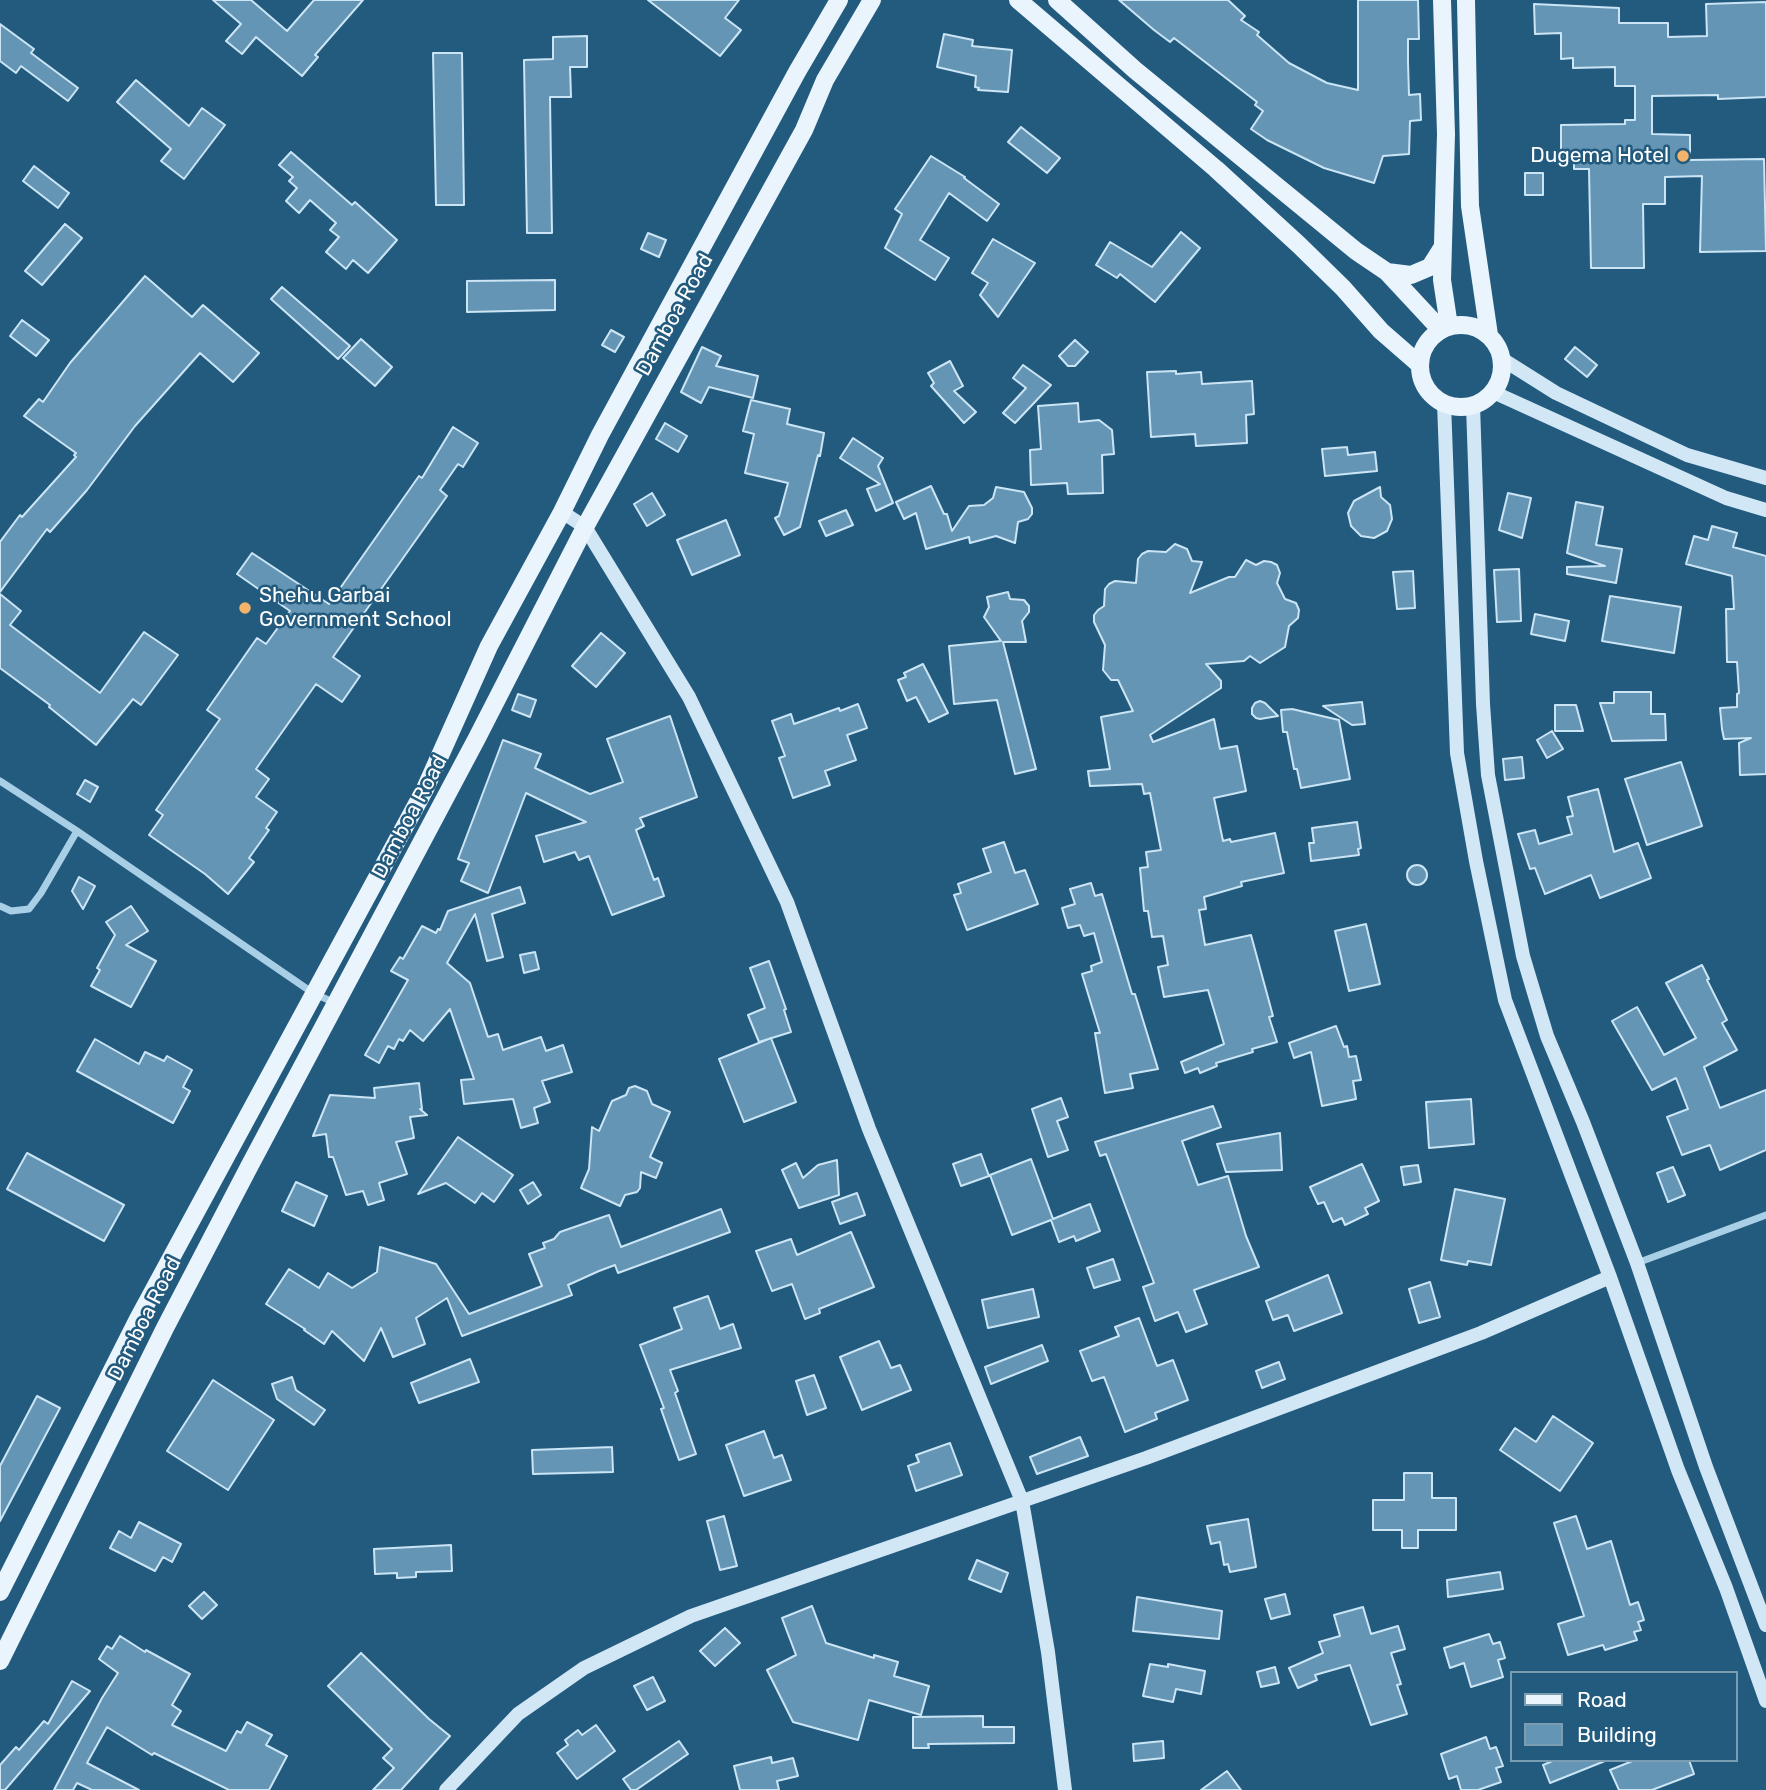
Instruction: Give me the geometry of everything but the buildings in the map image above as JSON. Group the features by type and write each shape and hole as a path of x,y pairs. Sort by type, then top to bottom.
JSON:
{"main road":[{"name":"Damboa Road","path":"0,1591 138,1319 425,789 489,646 562,512 600,435 797,72 839,0"},
{"name":"Damboa Road","path":"0,1661 166,1328 335,1004 586,527 803,130 825,80 872,0"},
{"path":"1018,0 1225,177 1343,288 1381,331 1420,365"},
{"path":"1057,0 1135,70 1356,251 1387,272 1445,328"},
{"path":"1442,0 1447,134 1441,248 1445,328"},
{"path":"1466,0 1470,206 1489,335"},
{"path":"1387,272 1411,275 1430,267 1441,248"},
{"path":"1464,325 1477,328 1489,335 1502,359 1499,382 1493,392 1473,405 1453,406 1444,403 1429,391 1421,374 1423,351 1430,339 1445,328 1464,325"}],"street":[{"path":"1502,359 1556,393 1687,455 1766,478"},
{"path":"1493,392 1726,498 1766,510"},
{"path":"1444,403 1457,753 1505,1000 1766,1701"},
{"path":"1473,405 1483,704 1488,775 1523,956 1547,1037 1637,1263 1706,1467 1766,1625"},
{"path":"562,512 586,527 689,696 787,902 869,1129 1021,1502 1048,1652 1065,1790"},
{"path":"0,781 313,993 335,1004"},
{"path":"0,905 11,911 29,909 77,831"},
{"path":"1637,1263 1766,1215"},
{"path":"446,1790 518,1714 584,1668 691,1616 1146,1458 1480,1333 1610,1277"}],"place":[{"name":"Dugema Hotel","path":"1683,156"},
{"name":"Shehu Garbai Government School","path":"245,608"}]}
